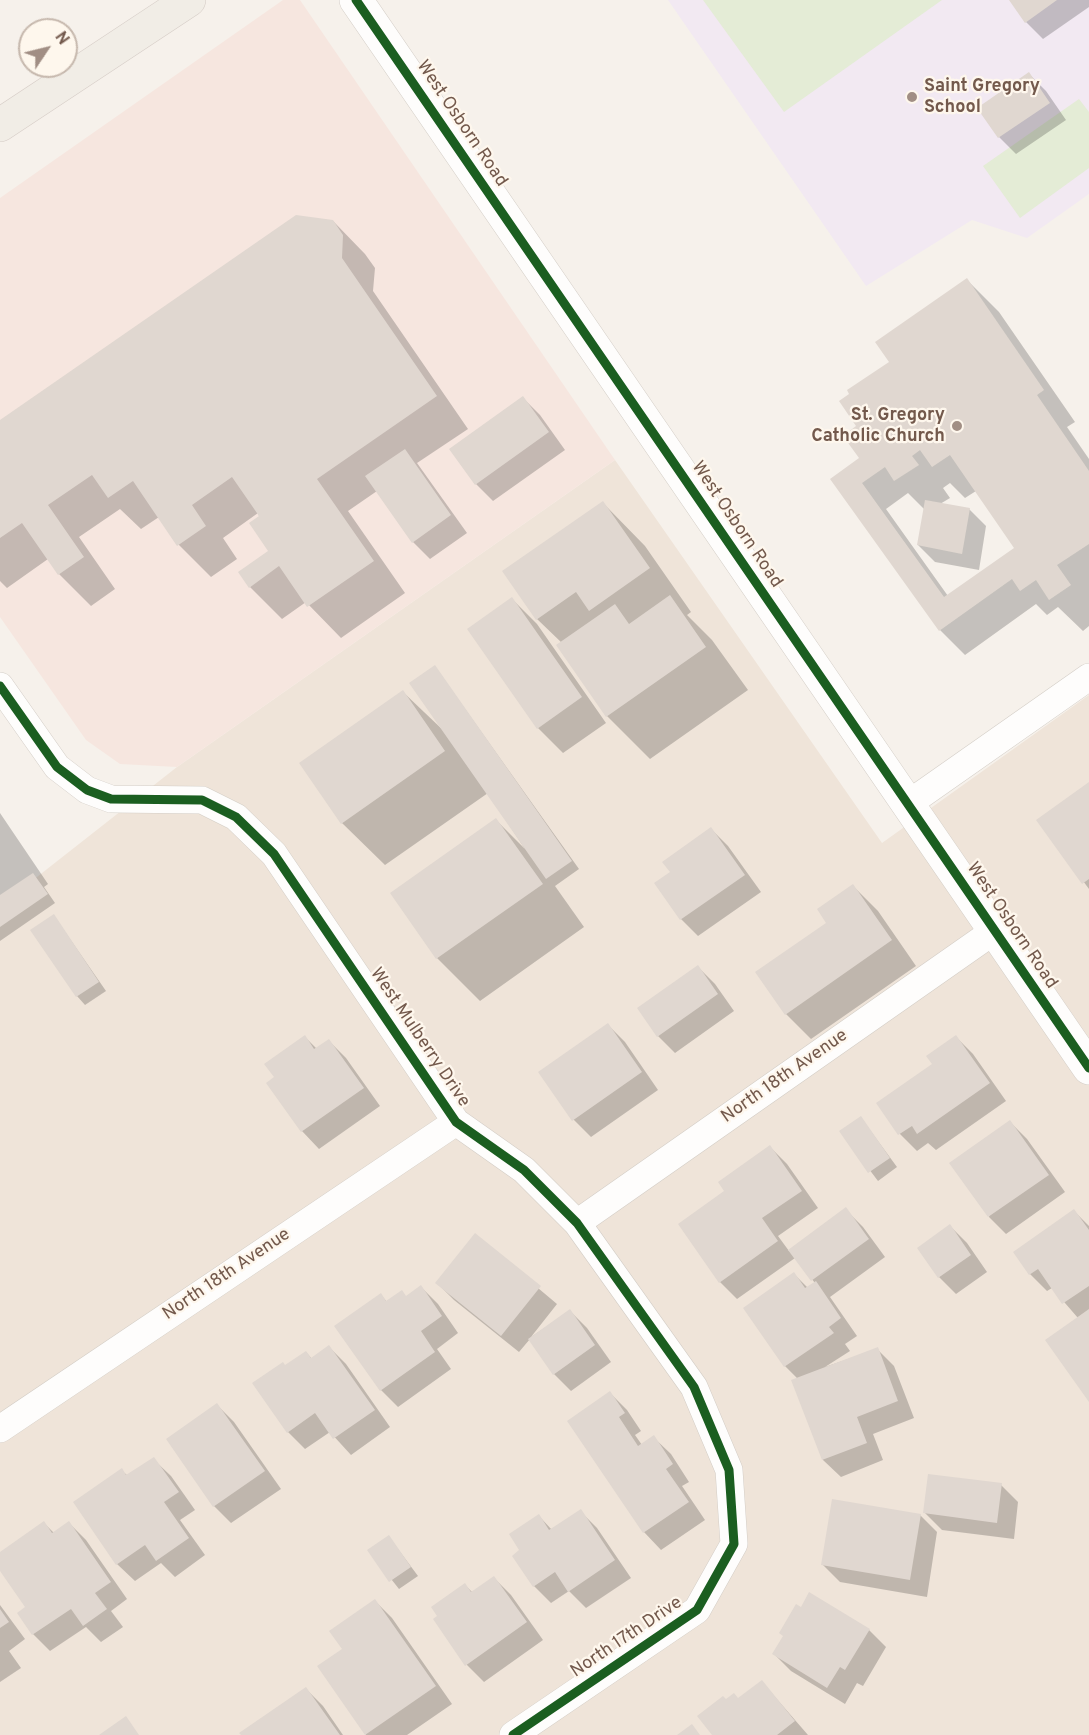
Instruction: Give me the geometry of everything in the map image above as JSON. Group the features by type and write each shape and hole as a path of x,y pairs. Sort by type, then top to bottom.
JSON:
{"main road":[{"path":"0,125 189,0"}],"street":[{"name":"West Osborn Road","path":"356,0 1089,1068"},
{"path":"908,804 1089,677"},
{"name":"West Mulberry Drive","path":"0,686 57,767 87,790 111,800 202,800 236,817 274,854 456,1122 524,1170 577,1223 694,1387 729,1470 734,1544"},
{"name":"North 18th Avenue","path":"577,1223 994,931"},
{"name":"North 18th Avenue","path":"0,1429 456,1122"},
{"name":"North 17th Drive","path":"513,1735 697,1610 734,1544"}],"shaded area":[{"path":"283,0 300,0 615,460 177,767 120,764 86,740 0,617 0,198"},
{"name":"Saint Gregory School","path":"668,0 1089,0 1089,194 1027,238 972,220 866,286"},
{"path":"615,460 882,843 1089,695 1089,1735 0,1735 0,906 177,767"}],"green space":[{"path":"703,0 942,0 784,112"},
{"path":"1079,99 1089,112 1089,168 1020,218 983,166"}],"building":[{"path":"1009,0 1057,0 1025,23"},
{"path":"1029,72 1050,103 998,138 977,108"},
{"path":"296,215 333,220 343,235 342,258 437,396 317,479 374,561 307,607 279,566 249,588 238,572 268,551 249,523 259,516 232,477 192,505 206,526 177,546 133,481 108,498 92,475 48,505 84,557 58,575 22,523 0,538 0,420"},
{"name":"St. Gregory Catholic Church","path":"967,278 1044,390 1037,395 1089,471 1089,544 1057,565 1071,585 1049,600 1036,580 1020,591 1012,579 939,631 830,479 859,458 843,436 856,426 839,401 849,394 847,390 889,362 875,342","holes":["920,450 932,467 950,455 1014,548 944,597 862,483 885,467 894,481 919,465 912,456"]},
{"path":"523,396 549,432 475,485 449,449"},
{"path":"405,449 451,515 412,543 365,476"},
{"path":"925,500 970,508 962,554 917,545"},
{"path":"603,501 650,568 589,611 576,592 536,620 502,571"},
{"path":"670,595 706,647 606,717 556,645 615,604 629,624"},
{"path":"512,597 582,697 537,729 467,629"},
{"path":"435,665 572,861 546,879 409,683"},
{"path":"403,690 445,751 341,824 299,763"},
{"path":"1089,782 1089,879 1082,884 1036,820"},
{"path":"496,818 543,884 436,959 390,893"},
{"path":"711,827 745,875 680,920 654,883 670,872 662,862"},
{"path":"33,873 48,894 0,927 0,895"},
{"path":"853,884 892,940 785,1015 755,972 826,923 817,909"},
{"path":"54,914 99,982 76,997 30,930"},
{"path":"698,965 718,994 657,1037 637,1008"},
{"path":"608,1023 642,1072 572,1121 538,1072"},
{"path":"305,1035 314,1049 329,1039 364,1088 301,1132 266,1083 274,1077 264,1064"},
{"path":"956,1035 990,1083 917,1134 912,1126 898,1135 876,1103 932,1064 926,1056"},
{"path":"861,1116 890,1158 868,1173 839,1131"},
{"path":"1010,1120 1049,1175 988,1217 949,1163"},
{"path":"770,1145 802,1191 762,1218 778,1241 719,1283 678,1224 724,1191 718,1182"},
{"path":"846,1207 869,1239 811,1281 788,1250"},
{"path":"1074,1209 1089,1230 1089,1286 1062,1304 1038,1269 1029,1275 1013,1252"},
{"path":"950,1224 971,1255 938,1278 917,1248"},
{"path":"475,1233 541,1286 501,1336 435,1283"},
{"path":"794,1272 805,1288 816,1281 841,1318 829,1327 834,1333 784,1367 743,1308"},
{"path":"421,1285 442,1316 421,1331 435,1352 380,1391 334,1326 381,1293 386,1301 402,1290 406,1296"},
{"path":"570,1309 595,1345 553,1375 528,1339"},
{"path":"1089,1309 1089,1402 1045,1340"},
{"path":"329,1345 375,1410 333,1439 315,1413 287,1433 252,1383 283,1362 285,1365 306,1351 311,1358"},
{"path":"878,1347 898,1401 857,1417 867,1443 822,1460 791,1380"},
{"path":"610,1391 625,1413 619,1417 638,1446 654,1435 673,1464 666,1469 689,1502 643,1533 567,1421"},
{"path":"217,1403 265,1471 213,1507 166,1439"},
{"path":"154,1457 179,1492 164,1502 189,1538 156,1561 145,1545 116,1565 73,1502 122,1468 126,1475"},
{"path":"928,1474 1002,1483 997,1523 923,1513"},
{"path":"832,1499 921,1514 910,1580 821,1565"},
{"path":"581,1509 615,1560 568,1592 555,1572 533,1587 512,1556 519,1550 509,1534 539,1514 549,1530"},
{"path":"44,1521 52,1533 69,1521 111,1582 95,1593 107,1609 83,1626 71,1609 32,1635 17,1613 25,1607 0,1571 0,1552"},
{"path":"389,1535 411,1567 389,1582 367,1550"},
{"path":"494,1576 527,1622 465,1666 433,1619 437,1616 431,1607 465,1583 471,1592"},
{"path":"809,1592 870,1629 845,1670 840,1667 827,1688 772,1654 783,1636 779,1633 796,1604 801,1607"},
{"path":"375,1599 436,1686 365,1735 317,1666 342,1649 329,1631"},
{"path":"0,1609 9,1622 0,1628"},
{"path":"762,1680 795,1721 777,1735 712,1735 697,1716 723,1696 726,1699 734,1693 738,1698"},
{"path":"306,1687 340,1735 241,1735 239,1733"},
{"path":"126,1716 139,1735 99,1735"},
{"path":"692,1724 700,1735 677,1735"}],"cycle path":[{"path":"356,0 1089,1068"},
{"path":"0,686 57,767 87,790 111,799 202,800 236,817 274,854 456,1122 524,1170 577,1223 694,1387 729,1470 734,1544 697,1610 513,1735"}],"place":[{"name":"Saint Gregory School","path":"912,97"},
{"name":"St. Gregory Catholic Church","path":"957,426"}]}
